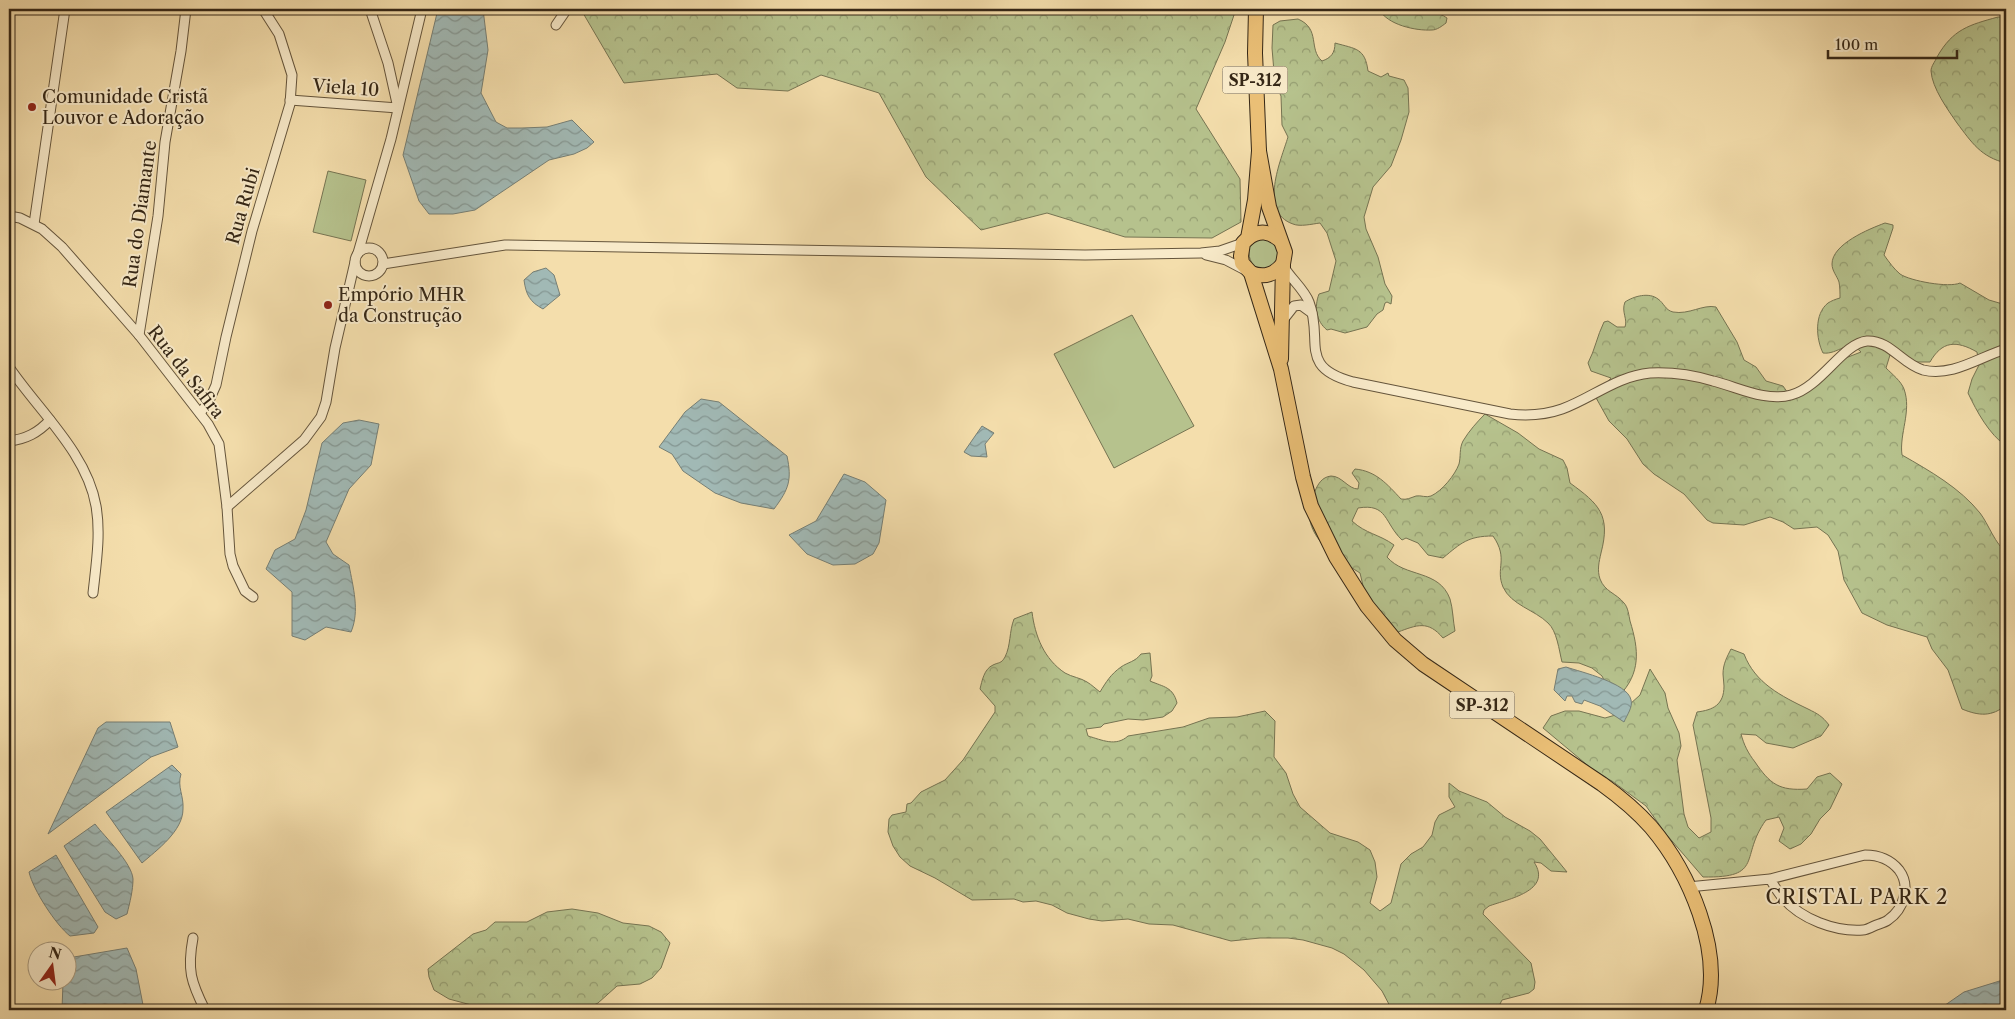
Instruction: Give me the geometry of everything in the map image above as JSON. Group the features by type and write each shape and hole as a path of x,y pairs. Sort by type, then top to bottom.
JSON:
{"main road":[{"name":"SP-312","path":"1256,9 1255,53 1259,151 1255,200 1246,240 1240,256 1242,263 1251,273 1281,369 1303,477 1311,506 1336,557 1367,606 1395,640 1423,664 1623,799 1656,834 1678,866 1704,926 1711,958 1711,982 1706,1010"},
{"name":"SP-312","path":"1259,151 1269,207 1285,252 1283,264 1281,369"},
{"path":"1246,240 1261,232 1268,232 1280,240"},
{"path":"1251,273 1269,275 1274,273 1283,264"}],"street":[{"path":"34,224 65,9"},
{"name":"Rua do Diamante","path":"139,335 158,216 165,142 181,51 186,9"},
{"name":"Rua Rubi","path":"200,413 208,403 216,385 247,248 290,100 292,75 290,67 279,34 263,9"},
{"path":"370,9 388,63 398,108"},
{"path":"226,507 304,440 318,423 326,402 356,257 398,108 422,9"},
{"path":"556,26 567,9"},
{"name":"Viela 10","path":"290,100 398,108"},
{"name":"Rua da Safira","path":"9,216 34,224 62,247 139,335 200,413 219,444 228,536 233,566 245,590 253,597"},
{"path":"360,273 368,276 376,274 383,264 382,255 368,242 364,230"},
{"path":"383,264 505,245 1085,254 1201,253 1220,251 1246,240"},
{"path":"356,257 366,248 376,250"},
{"path":"1201,253 1226,260 1251,273"},
{"path":"356,257 360,273"},
{"path":"1283,264 1306,297 1312,313 1316,354 1319,363 1330,374 1353,382 1523,416 1536,415 1563,408 1613,383 1649,373 1691,375 1771,396 1792,395 1816,382 1852,347 1860,342 1867,341 1883,344 1914,366 1933,371 1956,369 2006,349"},
{"path":"349,286 360,273"},
{"path":"1282,321 1292,307 1297,305 1304,306 1312,313"},
{"path":"9,367 75,455 85,474 96,505 98,537 93,594"},
{"path":"9,441 31,436 50,420"},
{"path":"1688,887 1770,879 1865,855 1875,855 1894,865 1904,877 1906,890 1902,904 1888,920 1864,930 1832,926 1802,915 1782,898 1770,879"},
{"path":"193,938 189,961 194,989 204,1010"}],"green space":[{"path":"592,9 1236,9 1225,42 1196,109 1240,179 1241,222 1212,238 1125,237 1047,213 981,230 926,177 879,93 821,75 788,91 737,88 717,74 624,83 583,13"},
{"path":"1379,9 1423,10 1440,14 1447,18 1446,23 1439,28 1425,30 1395,23 1383,15"},
{"path":"1998,17 2006,17 2006,163 1983,153 1967,137 1941,98 1934,84 1931,71 1943,48 1956,34 1970,26"},
{"path":"1298,19 1309,28 1316,51 1322,61 1332,55 1335,43 1349,47 1362,54 1367,63 1368,71 1381,77 1388,73 1389,76 1404,80 1408,88 1409,112 1401,140 1391,166 1373,187 1364,217 1366,229 1378,257 1385,284 1392,296 1391,304 1385,303 1383,310 1377,314 1367,327 1345,333 1331,329 1327,330 1320,322 1317,314 1319,294 1329,291 1336,261 1327,233 1320,223 1296,225 1282,218 1276,209 1274,197 1277,171 1288,137 1282,125 1281,96 1275,84 1272,48 1273,25 1280,21"},
{"path":"328,171 366,180 351,241 313,232"},
{"path":"1885,223 1893,225 1893,228 1884,255 1900,274 1930,283 1947,285 1960,283 1989,300 2006,305 2006,446 1989,429 1979,415 1968,393 1979,365 1977,352 1956,344 1945,346 1939,350 1930,362 1916,362 1890,355 1886,368 1901,383 1906,397 1907,406 1902,439 1902,455 1954,488 1972,504 1980,513 1999,544 2006,551 2006,705 1996,712 1980,714 1962,709 1948,670 1932,649 1927,637 1887,625 1862,613 1844,580 1838,551 1828,535 1817,527 1794,529 1770,517 1744,525 1713,523 1707,520 1684,494 1654,474 1643,464 1627,439 1609,421 1595,396 1611,378 1591,371 1588,363 1604,322 1608,321 1617,327 1625,327 1625,302 1646,295 1658,299 1668,310 1673,312 1679,313 1711,306 1716,307 1737,342 1744,360 1756,367 1766,381 1783,386 1790,396 1796,396 1831,373 1843,359 1861,352 1856,348 1847,347 1823,353 1819,341 1818,320 1820,313 1828,303 1840,298 1839,282 1832,264 1838,250 1852,238"},
{"path":"1262,234 1277,249 1278,263 1260,272 1250,260 1249,244"},
{"path":"1132,315 1194,426 1114,468 1054,354"},
{"path":"1485,414 1518,433 1539,449 1563,460 1570,483 1588,497 1600,512 1603,520 1604,540 1599,576 1605,587 1621,600 1626,607 1636,651 1635,670 1619,696 1608,688 1602,676 1592,668 1579,663 1562,662 1551,626 1543,618 1517,603 1507,593 1503,587 1500,574 1500,551 1493,536 1477,537 1465,541 1443,558 1428,555 1418,543 1406,538 1402,540 1380,511 1368,507 1358,508 1352,521 1362,529 1394,545 1387,557 1394,564 1430,578 1445,589 1451,603 1455,631 1443,638 1438,632 1427,626 1411,627 1398,632 1387,618 1372,607 1366,598 1360,573 1328,549 1319,540 1313,529 1310,518 1310,505 1319,483 1331,476 1358,489 1359,483 1352,473 1355,469 1375,475 1386,483 1401,499 1418,496 1429,497 1435,494 1444,487 1454,473 1459,464 1463,441"},
{"path":"1032,612 1035,630 1046,654 1065,673 1091,684 1100,692 1117,670 1141,654 1150,653 1152,676 1150,681 1167,688 1175,698 1177,703 1172,711 1163,717 1143,720 1128,719 1104,724 1101,727 1086,729 1088,736 1114,742 1128,736 1183,727 1209,718 1237,717 1265,711 1275,721 1274,757 1286,773 1293,794 1300,807 1330,833 1358,842 1370,850 1375,862 1377,877 1370,903 1380,911 1391,903 1401,864 1411,854 1423,847 1432,835 1439,815 1455,807 1449,797 1449,783 1459,791 1487,802 1505,817 1530,831 1540,839 1567,872 1551,871 1541,863 1534,862 1538,872 1538,880 1533,887 1517,897 1489,906 1484,910 1483,914 1531,963 1535,982 1534,989 1529,993 1502,1000 1500,1004 1503,1010 1392,1010 1382,991 1364,970 1344,954 1332,948 1288,938 1231,941 1173,925 1149,924 1128,919 1102,921 1089,919 1036,901 1023,902 1014,899 972,900 910,866 900,857 893,846 888,832 889,819 892,815 906,812 907,804 911,803 921,792 945,780 963,760 995,712 995,706 980,689 987,669 1001,662 1005,657 1014,619"},
{"path":"1731,649 1744,654 1762,681 1779,694 1817,714 1829,725 1821,736 1793,748 1766,743 1756,735 1741,734 1748,752 1760,770 1771,781 1789,789 1807,789 1817,777 1830,773 1842,784 1830,809 1801,844 1790,849 1779,841 1784,828 1779,817 1766,820 1758,833 1748,863 1743,869 1735,874 1703,877 1666,834 1646,806 1612,781 1598,774 1543,728 1551,716 1565,711 1579,711 1605,718 1619,714 1640,695 1650,669 1665,693 1668,708 1679,733 1681,746 1677,760 1684,814 1688,827 1699,838 1711,832 1711,818 1693,725 1697,712 1713,708 1722,698 1725,661"},
{"path":"572,909 598,913 623,923 649,926 661,932 670,943 661,968 652,978 640,984 617,986 598,1003 584,1010 506,1010 489,1006 475,1006 449,999 434,990 428,969 473,934 486,930 495,922 527,922 547,912"}],"water":[{"path":"438,9 483,9 488,50 481,93 496,122 507,128 522,128 547,127 572,120 594,142 587,148 574,154 549,160 475,210 453,214 429,214 419,201 403,155"},
{"path":"546,268 554,275 560,295 543,309 529,298 524,280 533,272"},
{"path":"701,399 719,402 787,456 788,484 783,496 774,509 741,503 715,493 683,471 672,454 659,447 685,412"},
{"path":"359,420 379,424 371,465 349,489 326,542 333,554 349,565 355,599 354,624 351,632 326,627 305,640 292,636 292,592 266,569 275,550 295,539 306,510 322,443 343,423"},
{"path":"982,426 994,433 985,444 987,457 971,456 964,452"},
{"path":"844,474 865,482 886,500 879,543 873,554 855,564 833,565 807,554 789,535 816,521"},
{"path":"1566,667 1603,679 1622,688 1631,700 1631,705 1624,722 1600,706 1584,700 1582,704 1575,702 1572,696 1567,696 1565,701 1554,690 1558,669"},
{"path":"106,722 170,722 178,747 151,757 48,834 98,728"},
{"path":"172,765 181,774 182,817 179,825 162,846 142,863 106,812"},
{"path":"95,824 128,865 133,879 127,914 116,919 105,912 64,846"},
{"path":"56,855 98,927 94,933 70,936 52,916 35,888 29,872"},
{"path":"127,948 136,969 144,1010 62,1010 63,992 78,992 78,956"},
{"path":"2006,979 2006,1010 1938,1010 1964,992"}],"place":[{"name":"Comunidade Cristã Louvor e Adoração","path":"32,107"},
{"name":"Empório MHR da Construção","path":"328,305"}],"district":[{"name":"CRISTAL PARK 2","path":"1857,897"}]}
